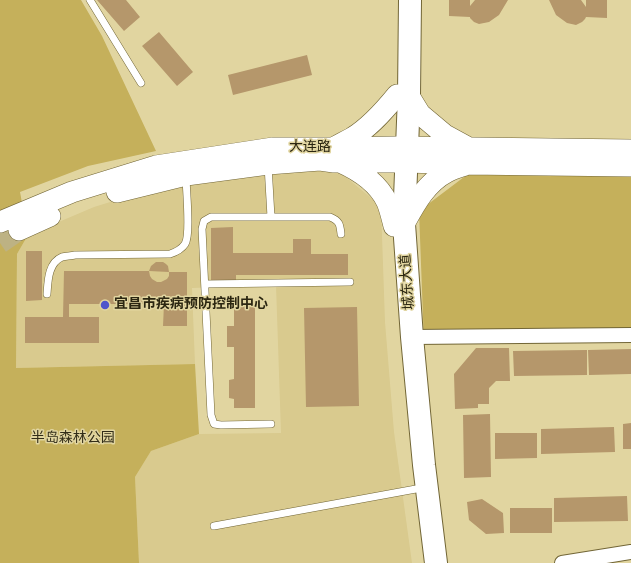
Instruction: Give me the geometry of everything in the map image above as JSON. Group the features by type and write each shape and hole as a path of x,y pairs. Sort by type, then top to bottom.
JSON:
{"highway":[{"name":"城东大道","path":"398,0 403,96"},
{"name":"城东大道","path":"410,0 403,96 399,225 401,340 425,563"},
{"name":"城东大道","path":"399,225 412,337 424,465 436,563"}],"main road":[{"path":"403,96 420,114 467,156 433,182 418,198 399,225 386,201 375,186 336,155 352,138 403,96"},
{"name":"大连路","path":"19,230 60,211 186,168 268,156 273,148 336,155 401,154 467,156 631,166"},
{"name":"大连路","path":"467,156 631,150"},
{"name":"大连路","path":"0,222 72,192 156,166 186,168"}],"street":[{"path":"412,337 631,335"},
{"path":"562,563 631,552"}],"lane":[{"path":"90,0 141,83"},
{"path":"268,156 271,217"},
{"path":"47,294 49,274 54,263 62,258 75,255 170,254 178,252 186,244 188,233 186,168"},
{"path":"271,424 214,424 211,415 202,229 204,221 211,217 330,217 336,219 340,226 340,234"},
{"path":"205,284 350,282"},
{"path":"214,526 416,489"}],"shaded area":[{"name":"宜昌市疾病预防控制中心","path":"336,169 381,206 385,322 394,432 412,563 139,563 135,477 151,451 199,434 281,433 276,285 192,288 195,364 16,368 17,254 28,235 94,207 159,187 254,173"}],"green space":[{"name":"半岛森林公园","path":"0,0 81,0 102,36 156,151 88,166 20,192 28,235 17,254 16,368 195,364 199,434 151,451 135,477 139,563 0,563"},
{"path":"468,174 631,175 631,339 424,343 419,211"}],"building":[{"path":"97,0 126,0 140,17 124,31"},
{"path":"449,0 470,0 470,6 475,0 508,0 499,15 489,22 479,24 474,22 470,17 449,16"},
{"path":"549,0 581,0 586,7 586,0 607,0 607,18 586,17 582,22 576,25 567,23 556,15"},
{"path":"159,32 193,72 177,86 142,46"},
{"path":"307,55 312,75 233,95 228,75"},
{"path":"233,227 233,253 293,253 293,239 311,239 311,254 348,254 348,275 236,275 236,280 211,280 211,228"},
{"path":"26,251 42,251 42,300 26,301"},
{"path":"156,262 163,262 168,266 169,272 149,271 151,266"},
{"path":"64,271 149,271 152,279 157,282 167,279 169,272 187,272 187,326 163,326 164,304 69,304 69,317 99,317 99,343 25,343 25,317 63,317"},
{"path":"234,306 255,306 255,408 234,408 234,399 229,398 229,380 234,379 234,347 227,347 227,326 234,326"},
{"path":"357,307 359,406 306,407 304,308"},
{"path":"476,348 509,348 510,381 496,381 489,388 489,404 478,404 478,408 455,409 454,374"},
{"path":"631,349 631,374 589,375 588,350"},
{"path":"587,350 587,375 514,376 513,351"},
{"path":"490,414 491,477 464,478 463,415"},
{"path":"631,423 631,449 623,449 623,424"},
{"path":"614,427 615,452 541,454 541,429"},
{"path":"495,433 537,433 537,458 495,459"},
{"path":"627,496 628,521 554,522 554,498"},
{"path":"482,499 503,513 504,533 486,534 469,520 467,502"},
{"path":"510,508 552,508 552,533 510,533"}],"tunnel":[{"path":"0,243 19,230"}],"place":[{"name":"宜昌市疾病预防控制中心","path":"105,305"}]}
